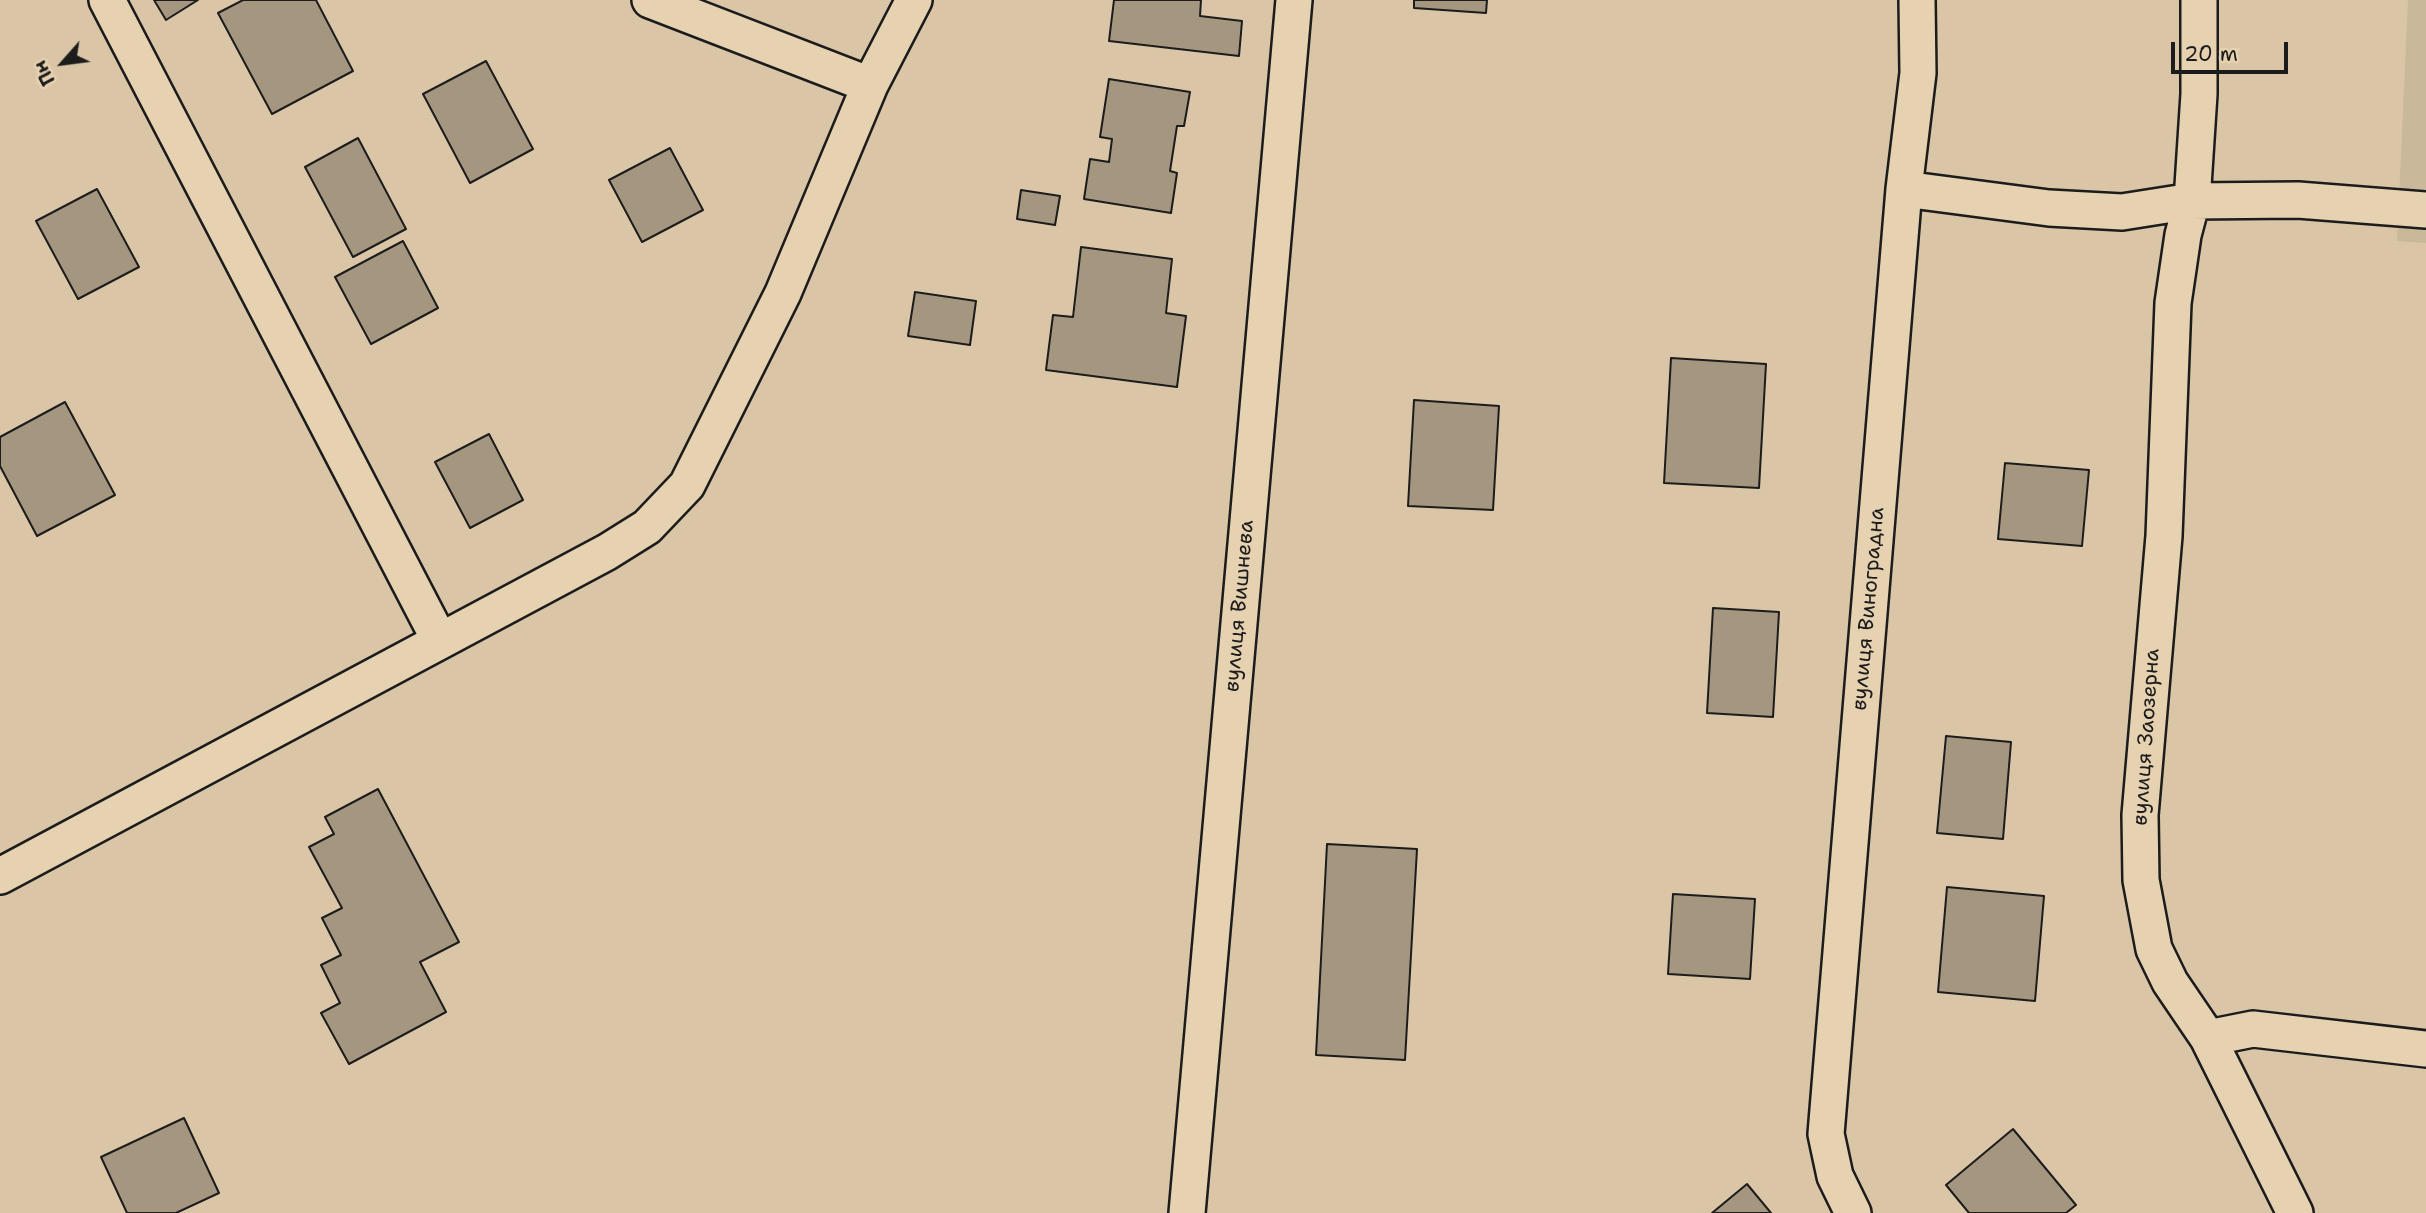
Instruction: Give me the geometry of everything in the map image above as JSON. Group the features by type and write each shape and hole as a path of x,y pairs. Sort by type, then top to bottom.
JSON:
{"street":[{"path":"107,0 440,641"},
{"path":"650,0 870,85"},
{"path":"0,876 647,527 687,485 783,293 870,85 914,0"},
{"name":"вулиця Вишнева","path":"1187,1213 1294,0"},
{"name":"вулиця Виноградна","path":"1853,1213 1835,1176 1826,1134 1904,189 1918,73 1917,0"},
{"name":"вулиця Заозерна","path":"2199,0 2199,94 2192,201 2183,235 2173,303 2164,536 2140,815 2141,880 2154,949 2170,982 2208,1038 2295,1213"},
{"path":"1904,189 2049,208 2122,212 2192,201 2298,200 2426,210"},
{"path":"2208,1038 2253,1028 2426,1049"}],"shaded area":[{"path":"2408,0 2426,0 2426,243 2397,241"}],"building":[{"path":"154,0 198,0 166,20"},
{"path":"243,0 316,0 353,71 272,114 218,13"},
{"path":"1114,0 1201,0 1200,16 1242,21 1239,56 1109,41"},
{"path":"1414,0 1487,0 1486,13 1414,8"},
{"path":"486,61 533,149 470,183 423,94"},
{"path":"1109,79 1190,92 1184,126 1177,126 1170,171 1177,173 1171,213 1084,199 1090,159 1109,162 1112,139 1100,137"},
{"path":"358,138 406,229 353,257 305,167"},
{"path":"670,148 703,210 642,242 609,180"},
{"path":"97,189 139,267 78,299 36,221"},
{"path":"1021,190 1060,196 1055,225 1017,219"},
{"path":"403,241 438,308 371,344 335,277"},
{"path":"1081,247 1172,259 1166,313 1186,316 1177,387 1046,370 1053,315 1073,317"},
{"path":"915,292 976,301 970,345 908,336"},
{"path":"1671,358 1766,364 1759,488 1664,483"},
{"path":"1414,400 1499,406 1493,510 1408,506"},
{"path":"65,402 115,495 37,536 0,466 0,437"},
{"path":"489,434 523,500 470,528 435,462"},
{"path":"2005,463 2089,470 2082,546 1998,539"},
{"path":"1713,608 1779,612 1773,717 1707,713"},
{"path":"1946,736 2011,742 2003,839 1937,833"},
{"path":"378,789 459,942 420,962 446,1012 349,1064 321,1013 340,1003 321,965 341,955 322,918 342,908 309,847 334,834 325,817"},
{"path":"1327,844 1417,849 1405,1060 1316,1055"},
{"path":"1947,887 2044,896 2035,1001 1938,992"},
{"path":"1673,894 1755,899 1750,979 1668,974"},
{"path":"184,1118 219,1193 176,1213 127,1213 101,1157"},
{"path":"2013,1129 2076,1205 2066,1213 1969,1213 1946,1185"},
{"path":"1747,1184 1771,1213 1712,1213"}]}
